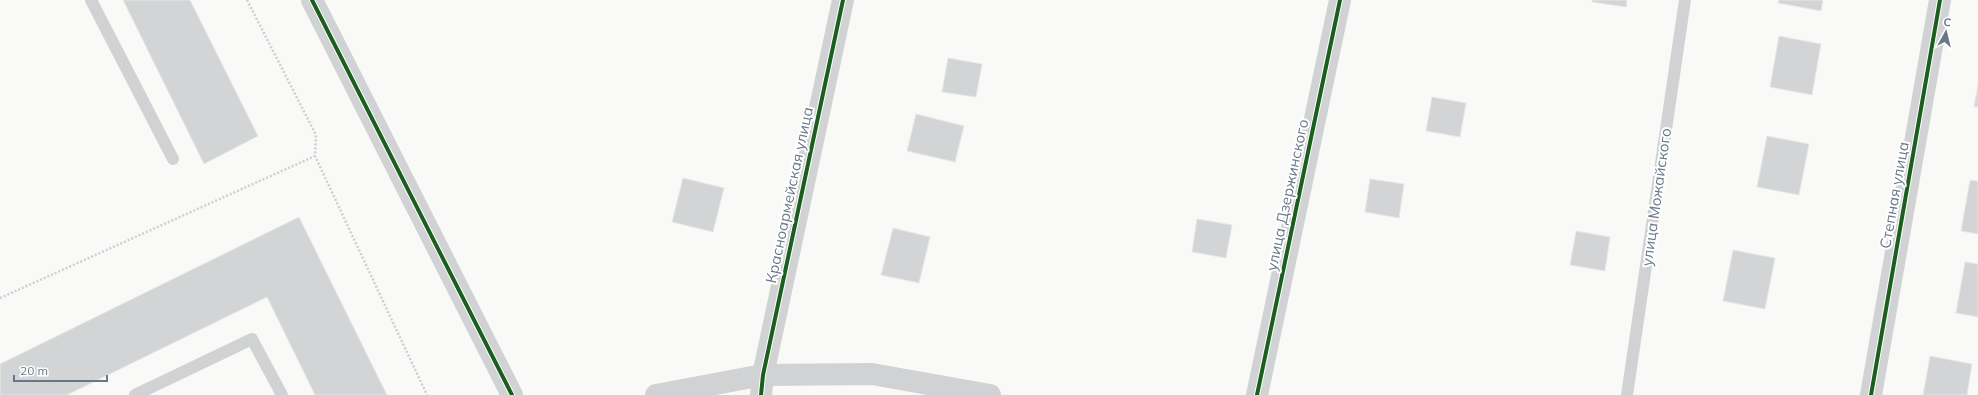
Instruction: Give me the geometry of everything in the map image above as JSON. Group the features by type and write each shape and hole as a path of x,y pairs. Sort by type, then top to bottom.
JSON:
{"street":[{"path":"312,0 512,395"},
{"name":"Красноармейская улица","path":"762,385 843,0"},
{"name":"улица Дзержинского","path":"1257,395 1340,0"},
{"name":"Степная улица","path":"1871,395 1940,0"},
{"path":"656,395 872,374 990,395"}],"lane":[{"path":"91,0 173,158"},
{"name":"улица Можайского","path":"1627,395 1685,0"},
{"path":"135,395 252,340 282,395"}],"path":[{"path":"247,0 316,135 315,156 427,395"},
{"path":"0,298 315,156"}],"building":[{"path":"123,0 190,0 258,136 204,164"},
{"path":"1592,0 1627,0 1626,7 1592,2"},
{"path":"1779,0 1823,0 1821,11 1778,3"},
{"path":"1779,36 1821,44 1812,95 1770,87"},
{"path":"948,58 982,64 976,97 942,92"},
{"path":"1978,84 1978,107 1974,107"},
{"path":"1432,97 1466,103 1460,137 1426,131"},
{"path":"916,114 964,126 955,162 907,151"},
{"path":"1767,136 1809,144 1799,195 1757,187"},
{"path":"683,178 724,188 713,232 672,222"},
{"path":"1370,179 1404,184 1399,218 1365,212"},
{"path":"1970,180 1978,181 1978,234 1961,231"},
{"path":"299,217 387,395 315,395 267,297 67,395 0,395 0,364"},
{"path":"1197,219 1232,225 1226,258 1192,252"},
{"path":"893,228 930,237 919,283 881,275"},
{"path":"1576,231 1610,237 1605,271 1570,265"},
{"path":"1733,250 1775,258 1765,309 1723,301"},
{"path":"1965,262 1978,264 1978,317 1956,313"},
{"path":"1930,356 1972,364 1967,395 1923,395"}],"cycle path":[{"path":"312,0 512,395"},
{"path":"761,395 763,375 843,0"},
{"path":"1257,395 1340,0"},
{"path":"1871,395 1940,0"}]}
